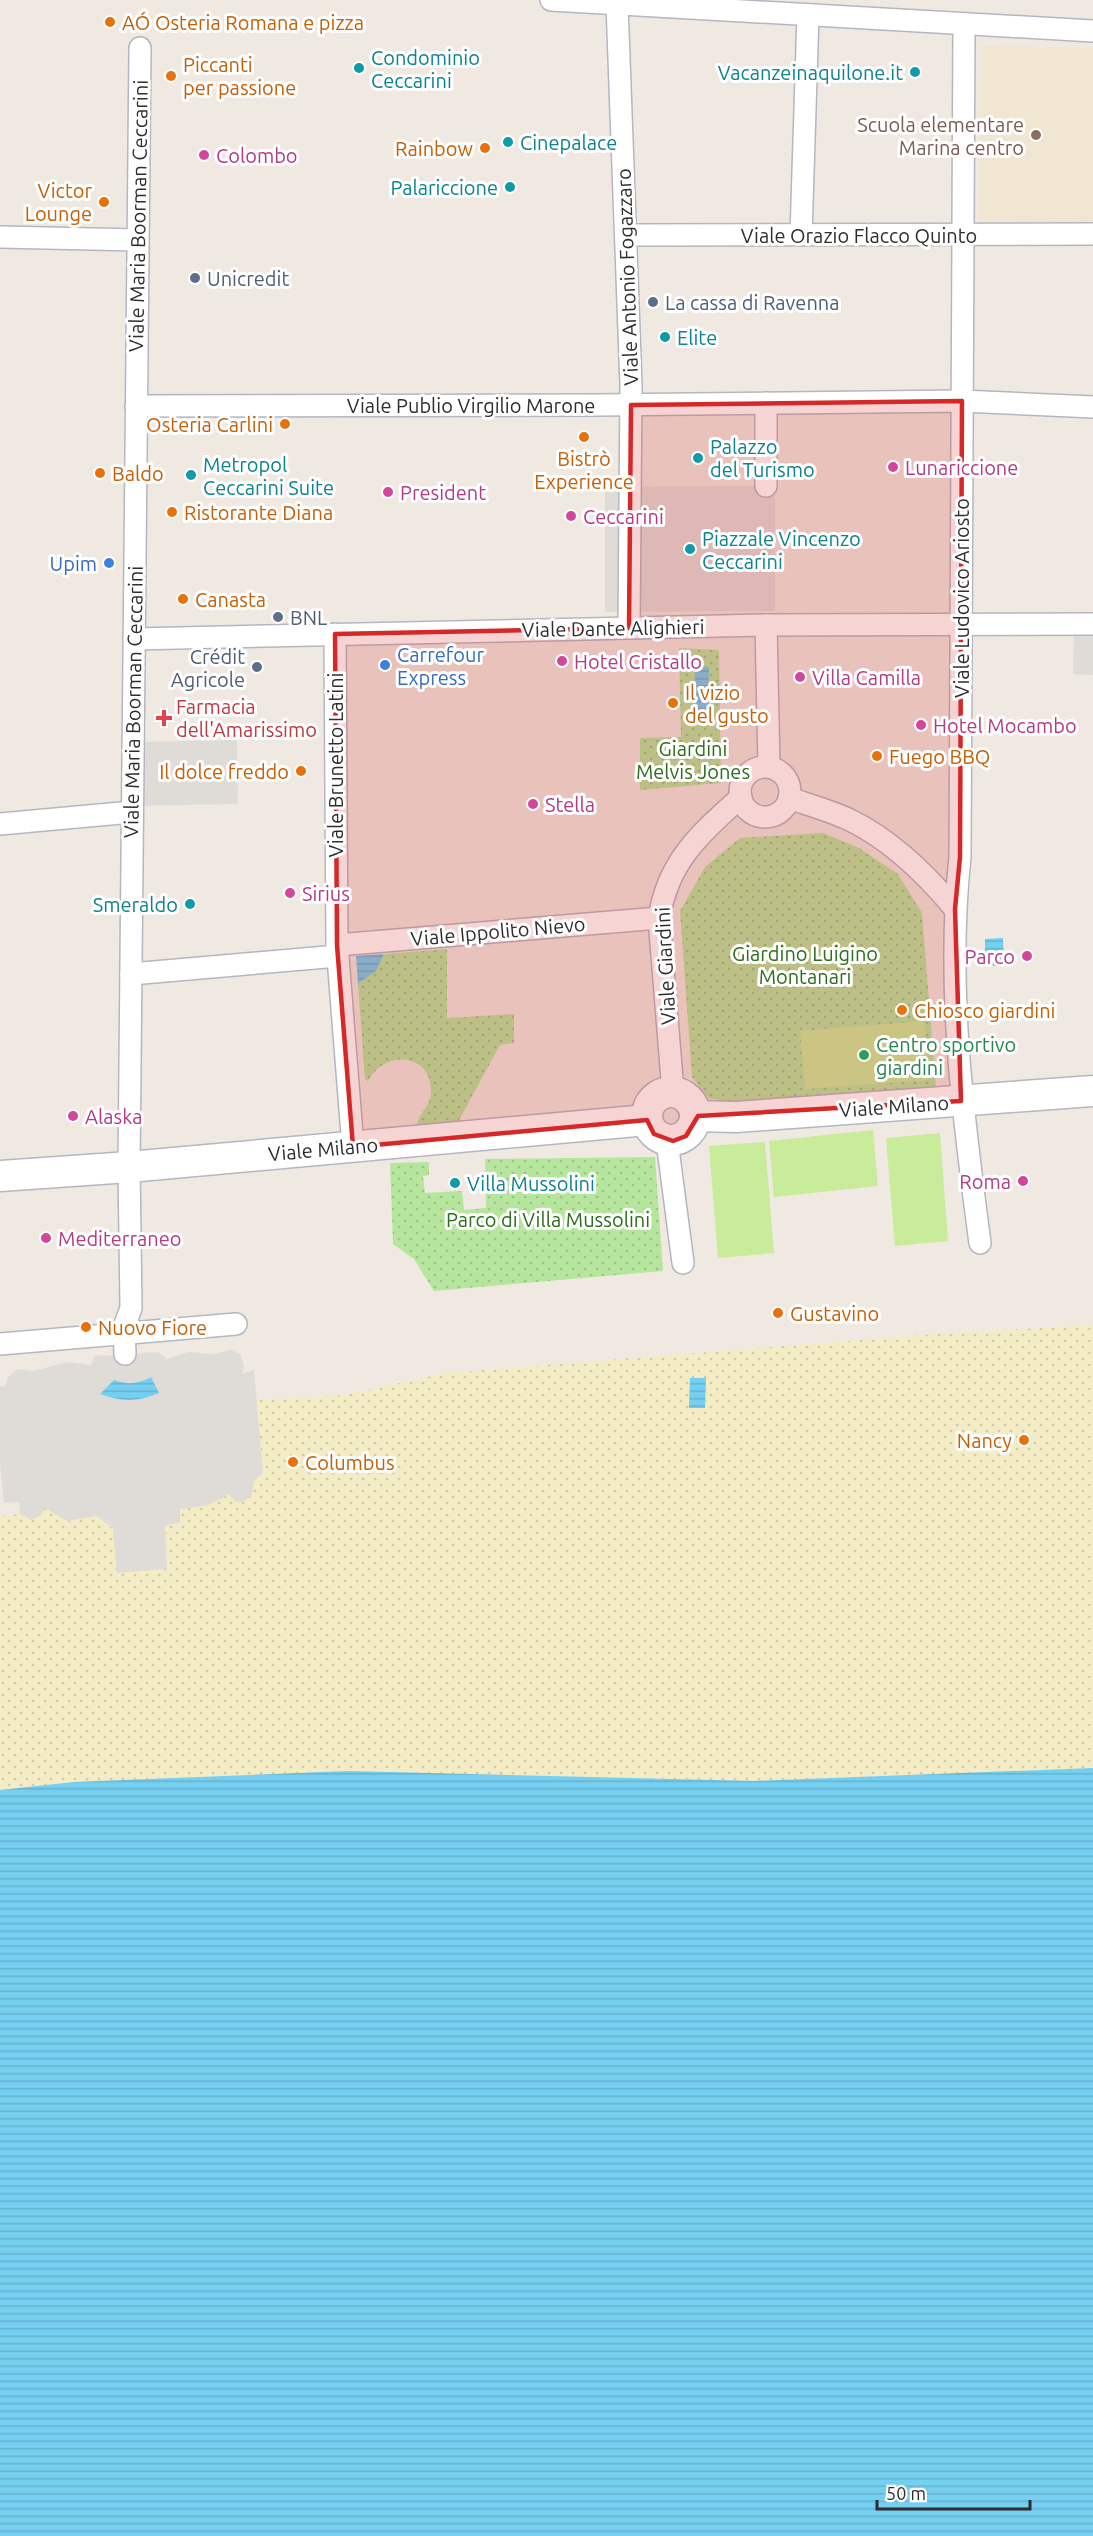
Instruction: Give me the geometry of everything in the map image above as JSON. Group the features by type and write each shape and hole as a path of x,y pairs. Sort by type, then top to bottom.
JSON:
{"street":[{"path":"551,0 1093,31"},
{"name":"Viale Antonio Fogazzaro","path":"617,4 632,405"},
{"path":"801,235 808,15"},
{"name":"Viale Ludovico Ariosto","path":"964,24 960,857 955,909 961,1101 980,1243"},
{"name":"Viale Maria Boorman Ceccarini","path":"125,1344 124,1328 131,1308 129,1167 140,48"},
{"name":"Viale Orazio Flacco Quinto","path":"626,235 1093,234"},
{"path":"0,237 138,240"},
{"name":"Viale Publio Virgilio Marone","path":"136,406 632,405 962,401 1093,407"},
{"path":"766,403 766,486"},
{"path":"629,628 632,405"},
{"name":"Viale Dante Alighieri","path":"134,639 766,625 1093,624"},
{"path":"766,625 769,767"},
{"name":"Viale Brunetto Latini","path":"335,634 337,950 353,1146"},
{"path":"769,767 784,775 788,782 789,798 781,811 768,817 748,810 741,797 741,785 749,773 755,769 769,767"},
{"name":"Viale Giardini","path":"673,1092 658,918 662,894 677,862 706,829 741,797"},
{"path":"789,798 851,820 892,846 931,880 955,909"},
{"path":"0,824 132,812"},
{"name":"Viale Ippolito Nievo","path":"131,974 337,950 658,918"},
{"name":"Viale Milano","path":"696,1116 736,1118 1093,1091"},
{"path":"657,1130 680,1139 686,1136 696,1116 689,1100 673,1092 665,1093 652,1101 648,1108 657,1130 683,1263"},
{"name":"Viale Milano","path":"0,1176 129,1167 353,1146 657,1130"},
{"path":"0,1344 125,1344 236,1324"}],"highlighted area":[{"path":"962,401 960,857 955,909 961,1101 698,1116 686,1136 673,1141 654,1134 647,1120 353,1147 337,945 335,634 629,628 631,405"}],"shaded area":[{"name":"Scuola elementare Marina centro","path":"981,46 1093,48 1093,223 978,221"},
{"name":"Piazzale Vincenzo Ceccarini","path":"775,486 775,611 605,612 605,487"},
{"path":"1074,624 1093,624 1093,675 1073,674"},
{"path":"237,740 238,804 133,806 132,742"},
{"path":"231,1350 240,1354 244,1365 242,1374 254,1370 263,1473 254,1480 252,1495 243,1502 235,1501 229,1494 209,1505 180,1509 180,1522 165,1526 167,1569 117,1573 113,1528 96,1516 67,1521 45,1508 40,1516 31,1520 20,1514 19,1502 4,1503 0,1463 0,1386 5,1387 8,1377 17,1369 33,1371 68,1362 91,1365 95,1356 158,1352 167,1359 188,1352 213,1354"}],"sand":[{"path":"1093,1325 1093,1768 753,1781 348,1771 74,1782 0,1790 0,1516 20,1514 31,1520 45,1508 67,1521 96,1516 167,1568 165,1526 180,1509 209,1505 229,1494 252,1495 254,1480 263,1473 257,1400 344,1395 446,1373 936,1334"}],"green space":[{"name":"Giardini Melvis Jones","path":"679,648 719,650 721,783 640,790 640,738 681,737"},
{"name":"Giardino Luigino Montanari","path":"823,833 859,848 898,874 922,913 936,1088 736,1103 708,1098 692,1077 680,911 705,867 740,838"},
{"path":"447,949 447,1018 514,1014 514,1043 500,1045 458,1122 417,1126 431,1092 429,1079 424,1070 416,1063 396,1060 376,1070 368,1081 365,1079 358,984 376,971 384,954"},
{"name":"Centro sportivo giardini","path":"924,1021 928,1080 805,1089 800,1031"},
{"path":"873,1130 878,1186 774,1197 769,1141"},
{"path":"940,1133 948,1241 895,1246 886,1138"},
{"path":"765,1142 774,1253 718,1258 709,1146"},
{"name":"Parco di Villa Mussolini","path":"655,1157 663,1271 434,1291 414,1259 393,1244 390,1163 429,1162 429,1175 423,1176 425,1193 462,1191 464,1210 486,1208 485,1159"}],"water":[{"path":"695,666 709,667 708,713 694,713"},
{"path":"1003,938 1004,966 985,966 985,939"},
{"path":"384,954 376,971 358,984 356,956"},
{"path":"151,1377 159,1393 151,1396 130,1400 100,1394 114,1380 133,1383"},
{"path":"690,1378 706,1378 705,1408 689,1408"},
{"path":"1093,1768 1093,2536 0,2536 0,1790 74,1782 348,1771 753,1781"}],"place":[{"name":"AÓ Osteria Romana e pizza","path":"110,22"},
{"name":"Condominio Ceccarini","path":"359,68"},
{"name":"Vacanzeinaquilone.it","path":"915,72"},
{"name":"Piccanti per passione","path":"171,76"},
{"name":"Scuola elementare Marina centro","path":"1036,135"},
{"name":"Cinepalace","path":"508,142"},
{"name":"Rainbow","path":"485,148"},
{"name":"Colombo","path":"204,155"},
{"name":"Palariccione","path":"510,187"},
{"name":"Victor Lounge","path":"104,202"},
{"name":"Unicredit","path":"195,278"},
{"name":"La cassa di Ravenna","path":"653,302"},
{"name":"Elite","path":"665,337"},
{"name":"Osteria Carlini","path":"285,424"},
{"name":"Bistrò Experience","path":"584,437"},
{"name":"Palazzo del Turismo","path":"698,458"},
{"name":"Lunariccione","path":"893,467"},
{"name":"Baldo","path":"100,473"},
{"name":"Metropol Ceccarini Suite","path":"191,475"},
{"name":"President","path":"388,492"},
{"name":"Ristorante Diana","path":"172,512"},
{"name":"Ceccarini","path":"571,516"},
{"name":"Piazzale Vincenzo Ceccarini","path":"690,549"},
{"name":"Upim","path":"109,563"},
{"name":"Canasta","path":"183,599"},
{"name":"BNL","path":"278,617"},
{"name":"Hotel Cristallo","path":"562,661"},
{"name":"Carrefour Express","path":"385,665"},
{"name":"Crédit Agricole","path":"257,667"},
{"name":"Villa Camilla","path":"800,677"},
{"name":"Il vizio del gusto","path":"673,703"},
{"name":"Farmacia dell'Amarissimo","path":"164,718"},
{"name":"Hotel Mocambo","path":"921,725"},
{"name":"Fuego BBQ","path":"877,756"},
{"name":"Il dolce freddo","path":"301,771"},
{"name":"Stella","path":"533,804"},
{"name":"Sirius","path":"290,893"},
{"name":"Smeraldo","path":"190,904"},
{"name":"Parco","path":"1027,956"},
{"name":"Chiosco giardini","path":"902,1010"},
{"name":"Centro sportivo giardini","path":"864,1055"},
{"name":"Alaska","path":"73,1116"},
{"name":"Roma","path":"1023,1181"},
{"name":"Villa Mussolini","path":"455,1183"},
{"name":"Mediterraneo","path":"46,1238"},
{"name":"Gustavino","path":"778,1313"},
{"name":"Nuovo Fiore","path":"86,1327"},
{"name":"Nancy","path":"1024,1440"},
{"name":"Columbus","path":"293,1462"}]}
